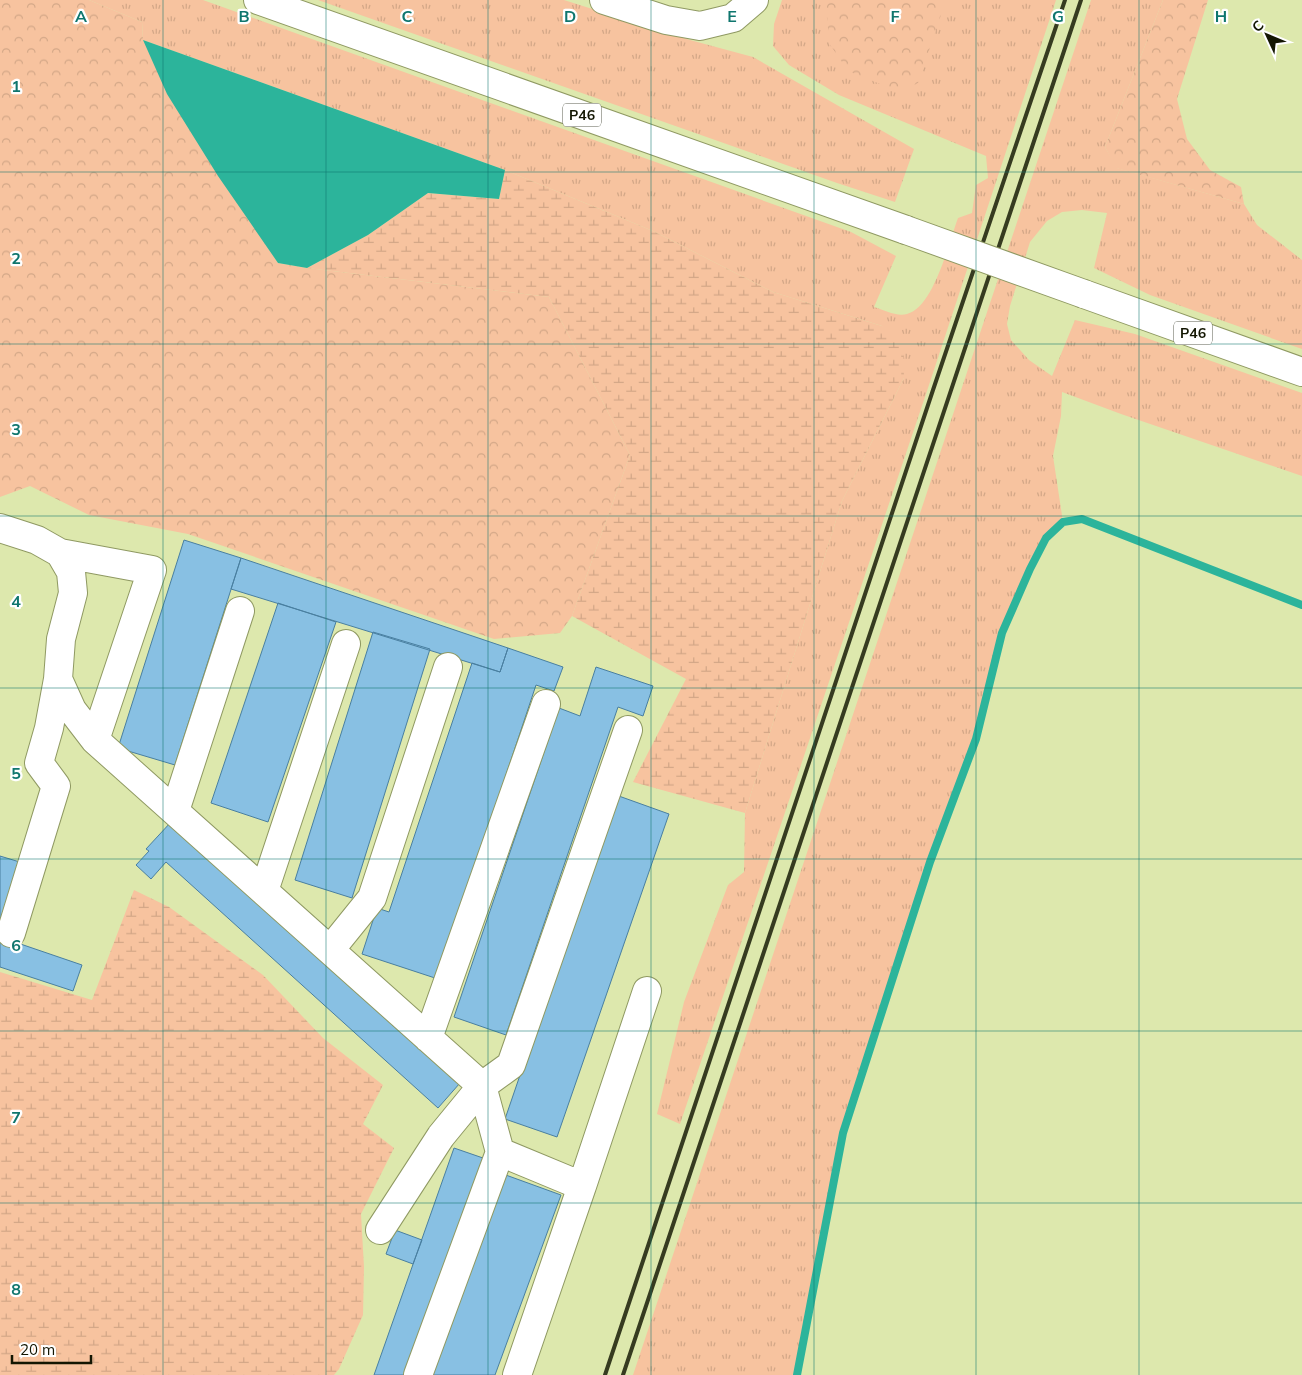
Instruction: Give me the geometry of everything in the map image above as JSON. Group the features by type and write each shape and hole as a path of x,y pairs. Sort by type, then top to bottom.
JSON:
{"main road":[{"name":"Р46","path":"258,0 1302,372"},
{"path":"604,0 666,20 700,26 734,18 754,0"},
{"path":"0,528 38,540 60,552 152,570 96,740"},
{"path":"11,933 56,786 38,763 49,728 58,679 61,639 73,593 71,572 60,552"},
{"path":"175,811 240,611"},
{"path":"264,891 346,644"},
{"path":"330,950 372,898 448,667"},
{"path":"58,679 72,710 96,740 482,1086 500,1152 418,1375"},
{"path":"428,1038 546,704"},
{"path":"380,1230 442,1136 482,1086 511,1065 628,730"},
{"path":"517,1375 647,991"},
{"path":"500,1152 582,1186"}],"green space":[{"path":"0,0 89,0 142,22 143,40 278,263 549,297 630,455 572,616 560,633 494,639 188,534 89,515 30,486 0,497"},
{"path":"89,0 203,0 851,232 896,256 874,307 903,315 917,309 925,299 933,287 958,218 972,213 976,185 988,178 986,156 839,95 789,65 773,46 774,24 782,0 1056,0 928,388 680,1124 657,1114 684,1002 728,885 744,872 745,813 842,501 904,378 882,326 773,292 653,231 505,170 143,40 142,22"},
{"path":"318,0 564,0 690,40 753,57 914,149 895,202"},
{"path":"826,0 946,0 918,83 900,92 848,71 829,43"},
{"path":"1091,0 1163,0 1105,147 1117,168 1244,204 1257,225 1302,260 1302,349 1150,295 1094,268 1107,213 1082,210 1062,212 1047,221 1030,242 1010,306 1007,324 1011,340 1029,360 1052,376 1075,320 1135,334 1302,393 1302,476 1062,392 1061,416 1053,456 1063,522 1046,538 1002,633 976,739 930,862 843,1133 797,1375 633,1375"},
{"path":"1163,0 1208,0 1177,99 1187,139 1210,170 1241,187 1244,204 1116,168 1105,147"},
{"path":"505,170 653,231 773,292 882,326 903,343 904,378 842,501 745,813 633,782 686,679 572,616 630,455 549,297 307,268 368,235 428,193 499,199"},
{"path":"134,890 169,907 263,975 323,1038 383,1085 363,1124 394,1148 361,1214 364,1267 363,1315 339,1369 334,1375 0,1375 0,972 92,1000"}],"water":[{"path":"143,40 505,170 499,199 428,193 368,235 307,268 278,263 218,176 167,94"}],"building":[{"path":"184,540 241,558 175,765 118,748"},
{"path":"241,558 508,648 500,672 231,589"},
{"path":"278,603 336,622 268,822 211,803"},
{"path":"373,632 430,649 352,898 295,880"},
{"path":"508,648 563,667 554,691 536,685 438,979 362,954 377,908 389,912 472,663 500,672"},
{"path":"596,667 653,686 643,716 618,707 506,1035 454,1017 559,708 580,716"},
{"path":"616,795 669,814 557,1137 505,1119"},
{"path":"171,822 460,1083 438,1108 166,862 151,879 136,865 149,851 146,849"},
{"path":"0,856 23,863 0,938"},
{"path":"0,937 82,965 73,991 0,967"},
{"path":"454,1148 483,1158 406,1375 374,1375"},
{"path":"503,1174 561,1195 495,1375 430,1375"},
{"path":"395,1230 422,1240 413,1264 386,1254"}],"waterway":[{"path":"797,1375 843,1133 930,862 976,739 1002,633 1046,538 1063,522 1082,519 1302,605"}],"railway":[{"path":"605,1375 1065,0"},
{"path":"623,1375 1081,0"}]}
